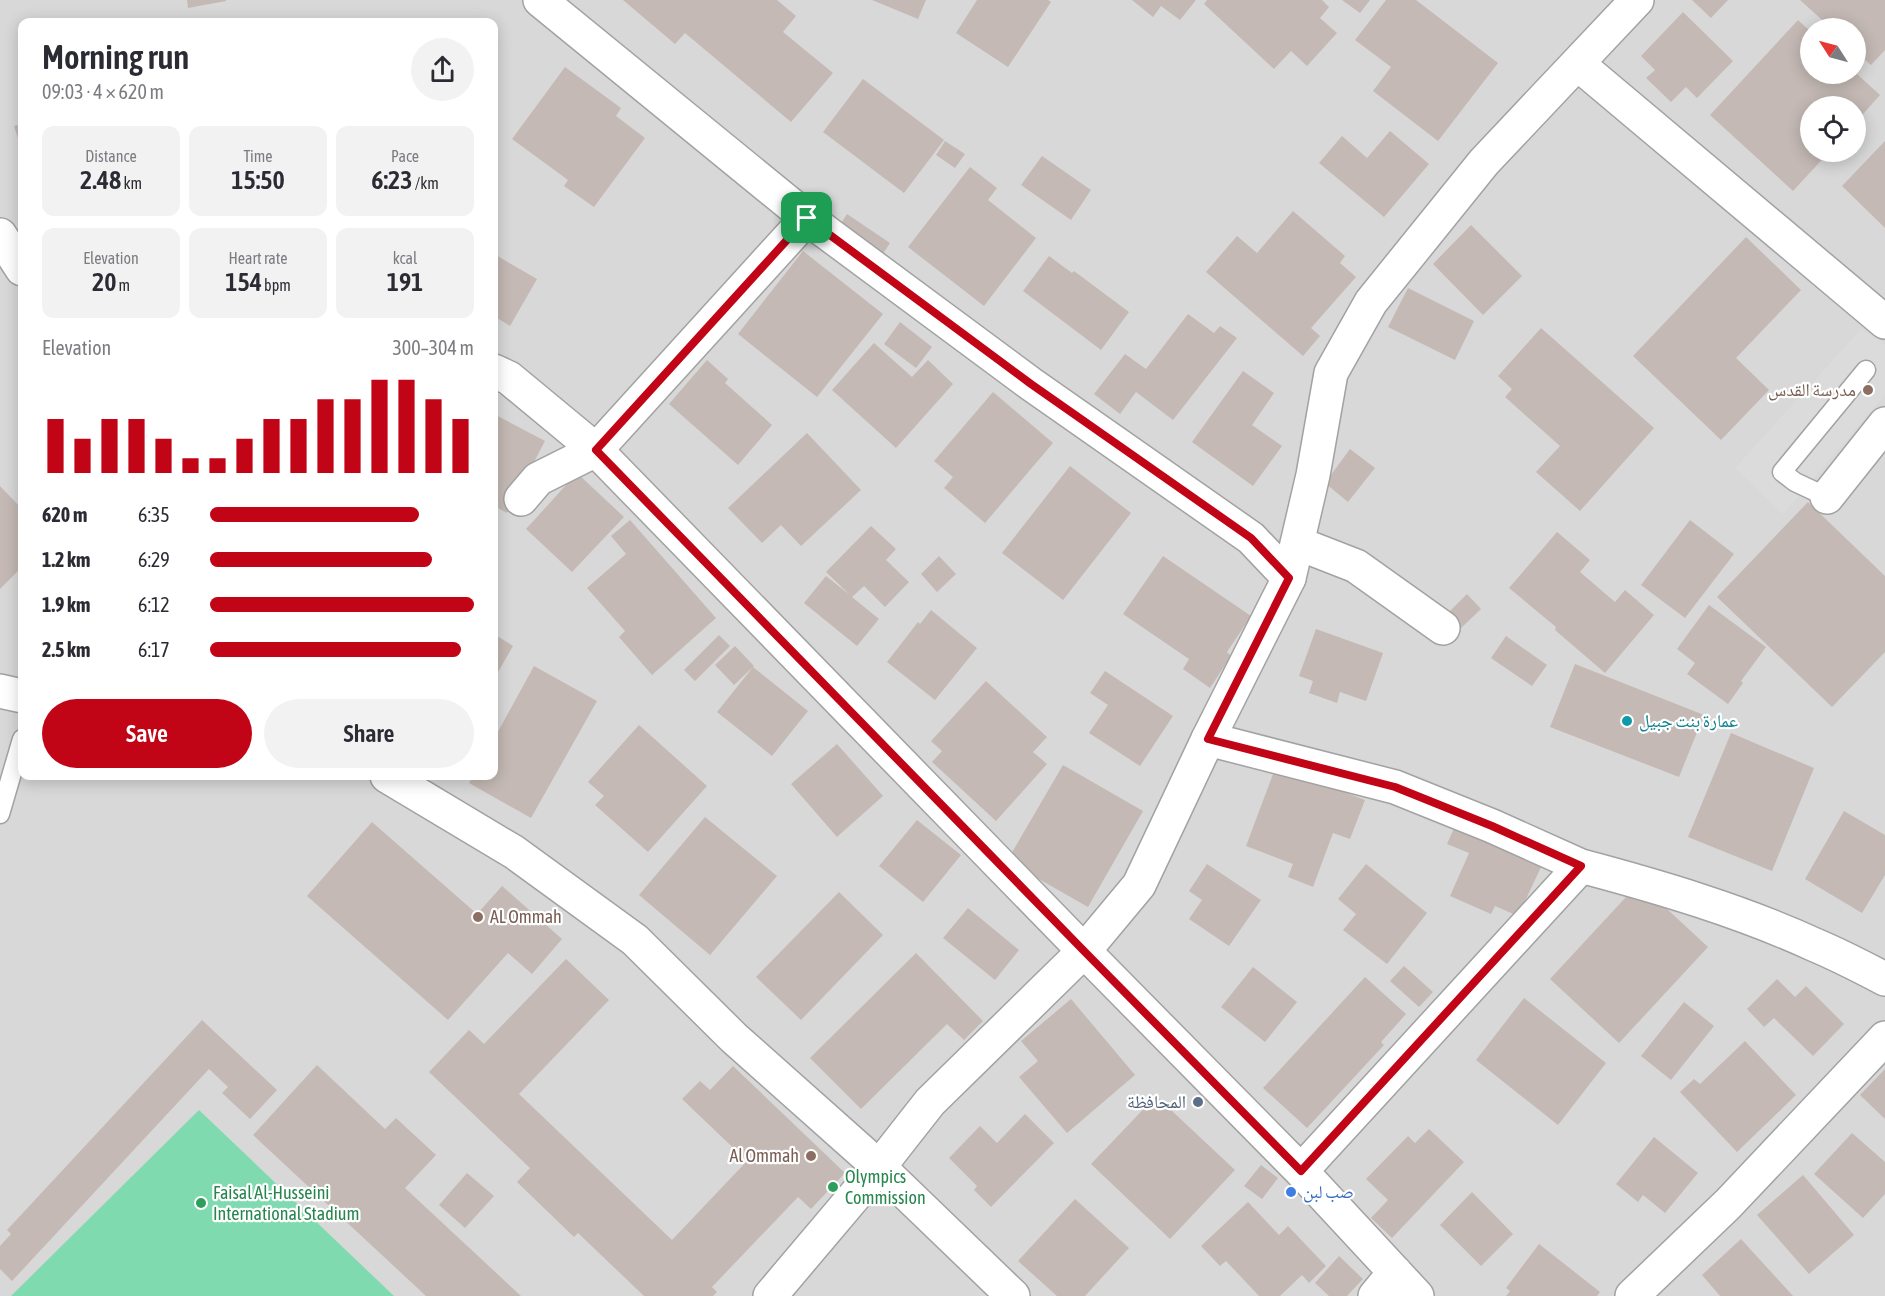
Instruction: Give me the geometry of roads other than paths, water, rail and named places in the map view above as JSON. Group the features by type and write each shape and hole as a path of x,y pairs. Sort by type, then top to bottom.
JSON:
{"street":[{"path":"540,0 807,218 1031,384 1251,538 1289,578"},
{"path":"770,1296 879,1167 930,1102 1084,951 1139,885 1208,739 1289,578 1313,475 1330,373 1371,302 1484,162 1637,0"},
{"path":"1578,64 1885,322"},
{"path":"521,499 538,479 596,450 807,218"},
{"path":"0,235 18,263"},
{"path":"498,373 509,378 596,450 1301,1171 1385,1284 1417,1296"},
{"path":"1827,497 1885,424"},
{"path":"1297,543 1356,566 1443,628"},
{"path":"0,691 18,695"},
{"path":"1208,739 1395,787 1492,826 1581,866 1652,885 1814,944 1885,979"},
{"path":"394,780 514,852 635,940 734,1038 879,1167 1013,1296"},
{"path":"1301,1171 1581,866"},
{"path":"1632,1296 1728,1204 1885,1038"}],"lane":[{"path":"1827,497 1795,482 1782,472 1866,370"},
{"path":"0,814 18,753"}],"place":[{"name":"مدرسة القدس","path":"1868,390"},
{"name":"عمارة بنت جبيل","path":"1627,721"},
{"name":"AL Ommah","path":"478,917"},
{"name":"المحافظة","path":"1198,1102"},
{"name":"Al Ommah","path":"811,1156"},
{"name":"Olympics Commission","path":"833,1187"},
{"name":"صب لبن","path":"1291,1192"},
{"name":"Faisal Al-Husseini International Stadium","path":"201,1203"}]}
